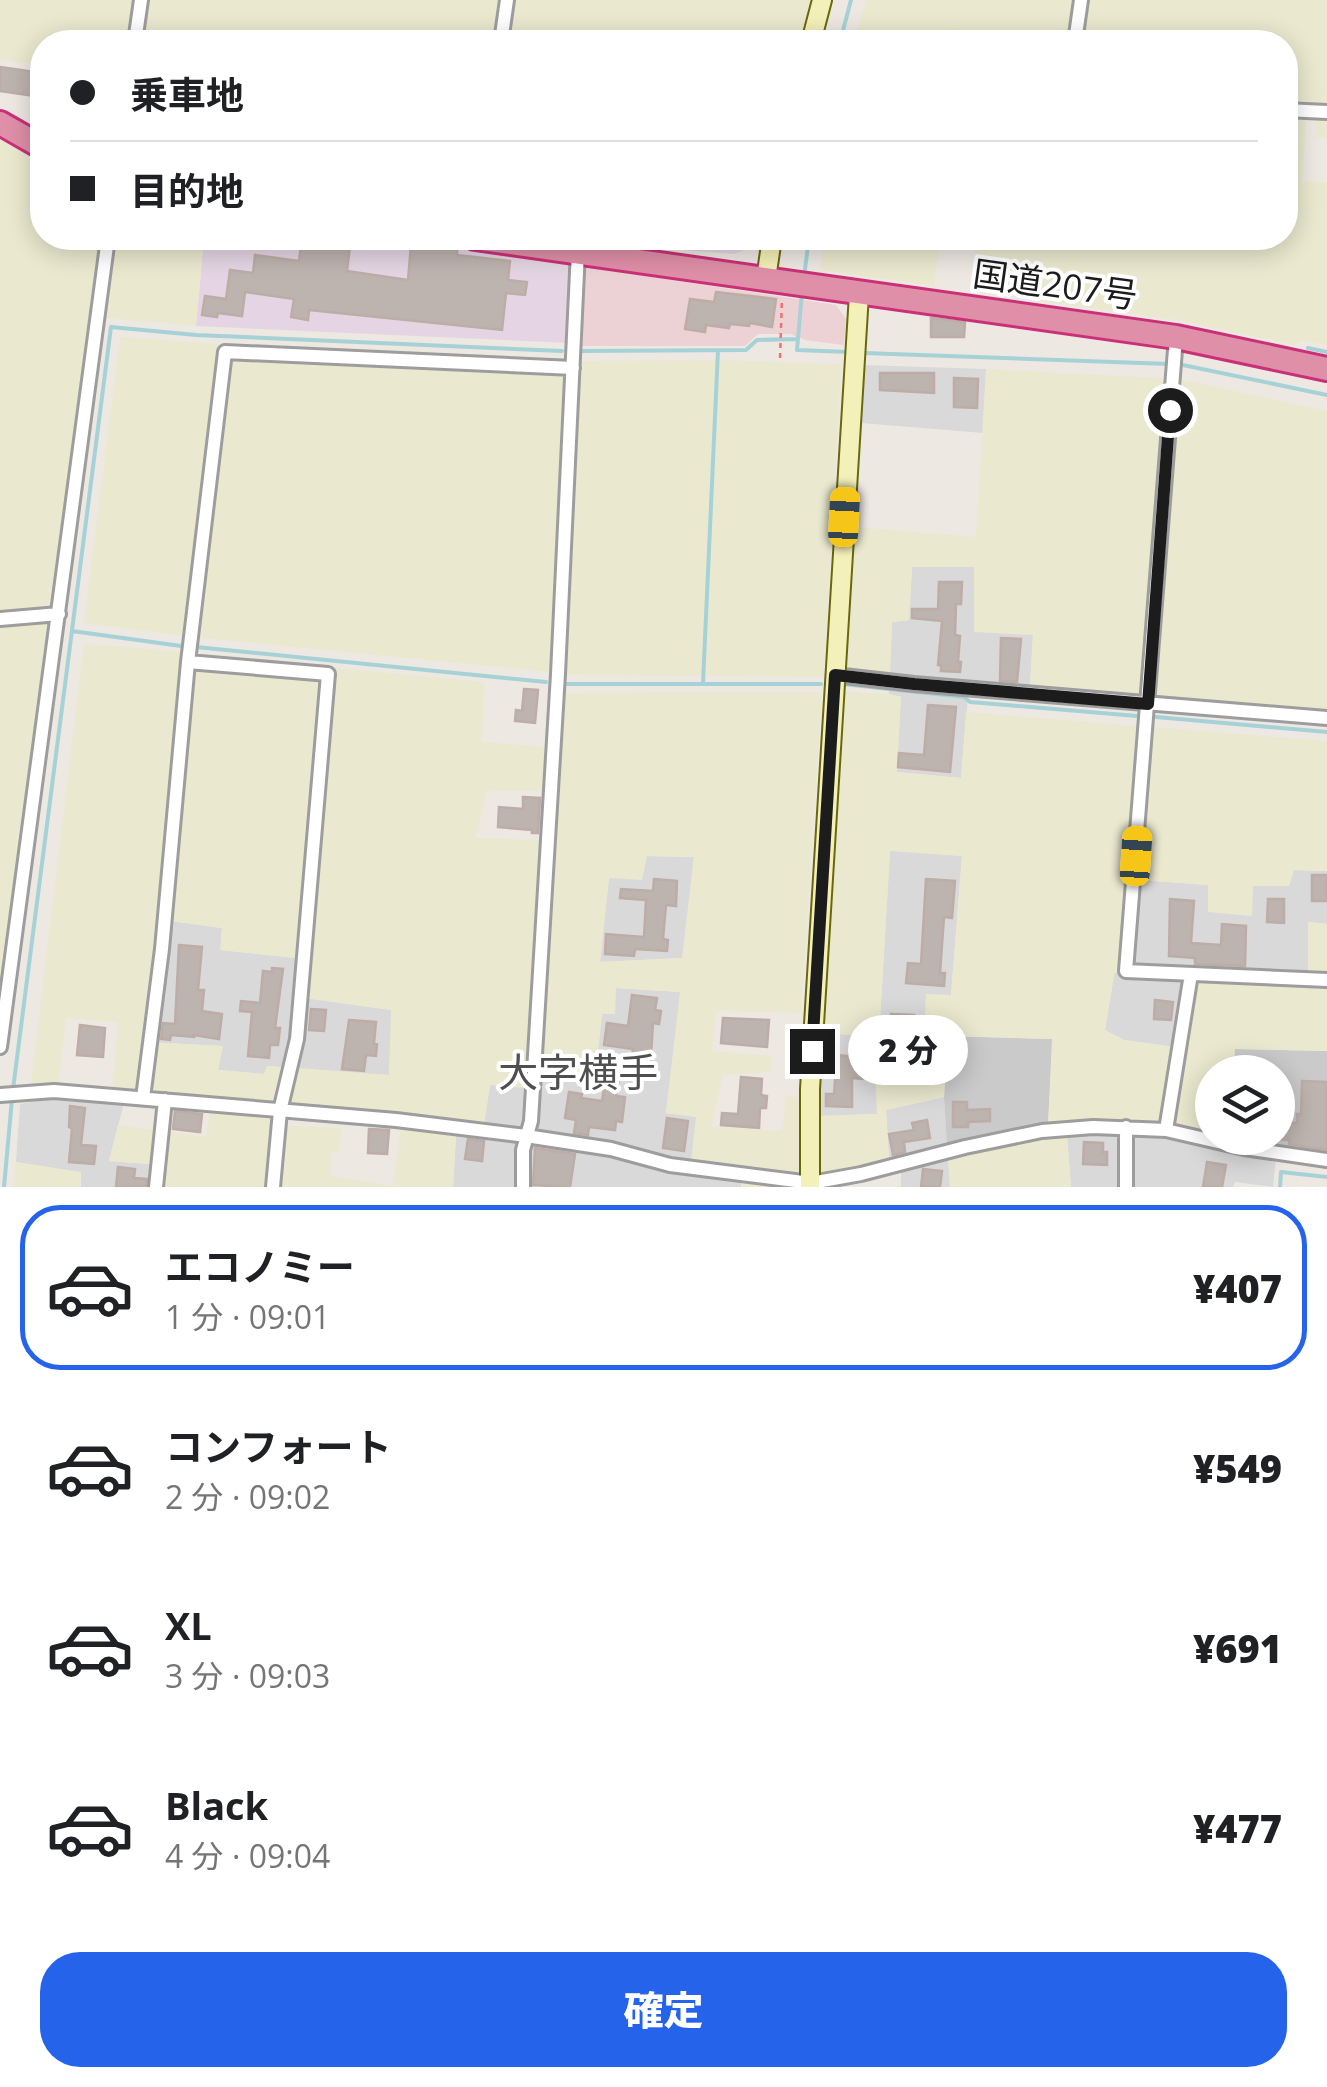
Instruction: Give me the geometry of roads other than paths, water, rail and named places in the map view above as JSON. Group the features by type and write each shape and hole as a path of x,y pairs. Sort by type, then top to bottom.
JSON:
{"highway":[{"path":"0,123 30,141"},
{"name":"国道207号","path":"570,250 1176,337 1327,369"}],"street":[{"path":"137,30 141,0"},
{"path":"503,30 507,0"},
{"path":"815,30 822,0"},
{"path":"1076,30 1080,0"},
{"path":"1298,111 1327,112"},
{"path":"0,1046 106,250"},
{"path":"777,250 790,283"},
{"path":"523,1187 523,1150 531,1121 558,674 578,251"},
{"path":"811,1185 810,1089 859,294"},
{"path":"1176,337 1126,971 1327,980"},
{"path":"143,1098 224,352 573,368"},
{"path":"0,619 59,614"},
{"path":"188,662 328,674 297,1039 280,1111 273,1187"},
{"path":"835,675 1327,718"},
{"path":"1166,1130 1190,974"},
{"path":"8,1094 54,1091 396,1120 611,1149 670,1165 811,1185 965,1146 1042,1131 1093,1127 1166,1130 1244,1148 1327,1160"},
{"path":"156,1187 165,1100"},
{"path":"1126,1127 1126,1187"}],"waterway":[{"path":"843,30 851,0"},
{"path":"804,277 807,250"},
{"path":"802,292 797,350 849,352"},
{"path":"13,1089 111,327 196,335 562,351"},
{"path":"582,351 746,350 757,340 797,339"},
{"path":"1308,348 1327,352"},
{"path":"703,683 718,350"},
{"path":"864,353 1169,364"},
{"path":"1178,364 1327,395"},
{"path":"72,631 181,646"},
{"path":"196,647 546,682"},
{"path":"565,684 821,684"},
{"path":"843,684 964,697 970,702 1137,716"},
{"path":"1156,717 1327,732"},
{"path":"4,1187 12,1099"},
{"path":"1280,1187 1281,1172 1327,1177"}],"district":[{"name":"大字横手","path":"578,1073"}]}
